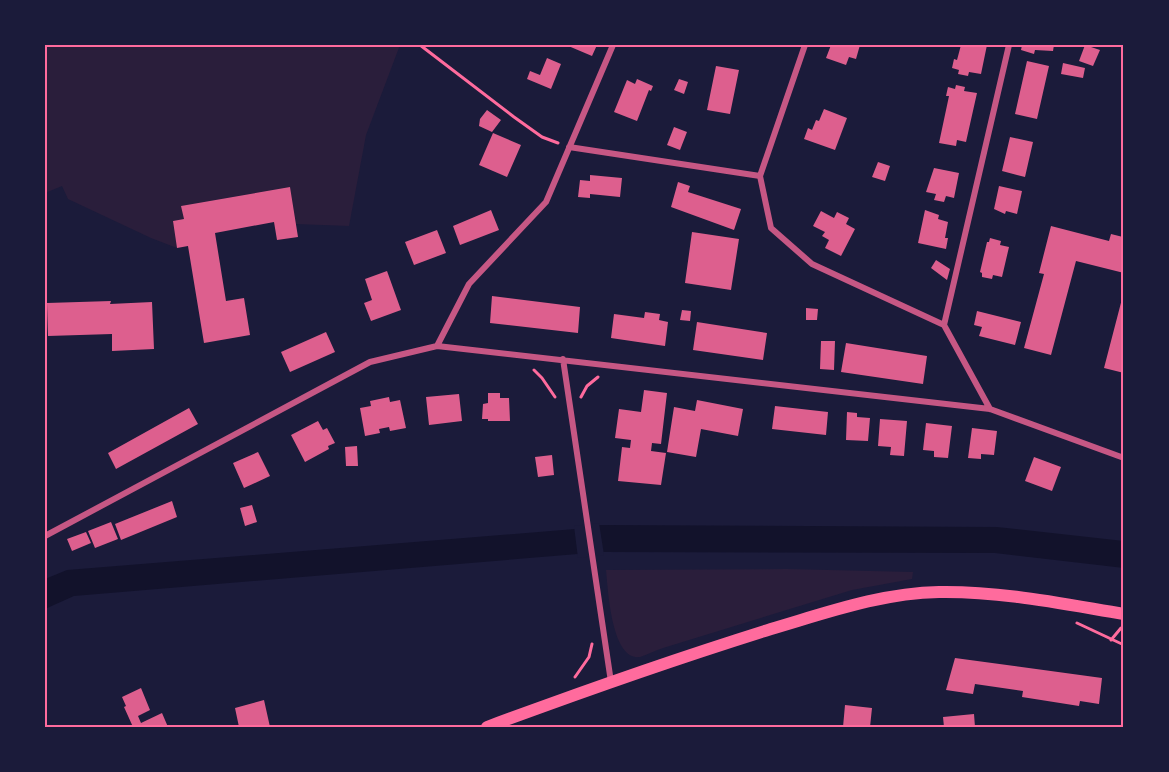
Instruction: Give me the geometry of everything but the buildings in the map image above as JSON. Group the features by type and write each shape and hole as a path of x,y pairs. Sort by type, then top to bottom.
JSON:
{"main road":[{"path":"487,727 611,682 870,600 937,592 1001,594 1124,614"}],"street":[{"path":"437,346 469,284 546,202 613,45"},
{"path":"805,45 760,176 771,228 812,264 945,325 990,410"},
{"path":"945,325 1009,45"},
{"path":"569,147 760,176"},
{"path":"45,536 370,362 437,346 990,410 1124,458"},
{"path":"563,359 611,682"}],"path":[{"path":"420,45 542,137 569,147"},
{"path":"517,355 516,362 538,373 558,404"},
{"path":"581,402 587,386 598,377 609,373 609,365"},
{"path":"1073,621 1124,645"},
{"path":"579,693 574,679 589,657 593,639"}],"shaded area":[{"path":"45,45 400,45 366,135 349,226 296,224 290,187 182,206 184,219 173,221 177,248 68,199 62,186 45,193"},
{"path":"600,525 997,527 1124,541 1124,568 995,553 602,552 74,596 45,609 45,579 67,570 575,529"},
{"path":"787,569 913,572 912,579 852,590 640,657 630,655 623,648 617,636 610,606 606,570"}],"pier":[{"path":"599,523 604,555 578,558 574,526"}]}
